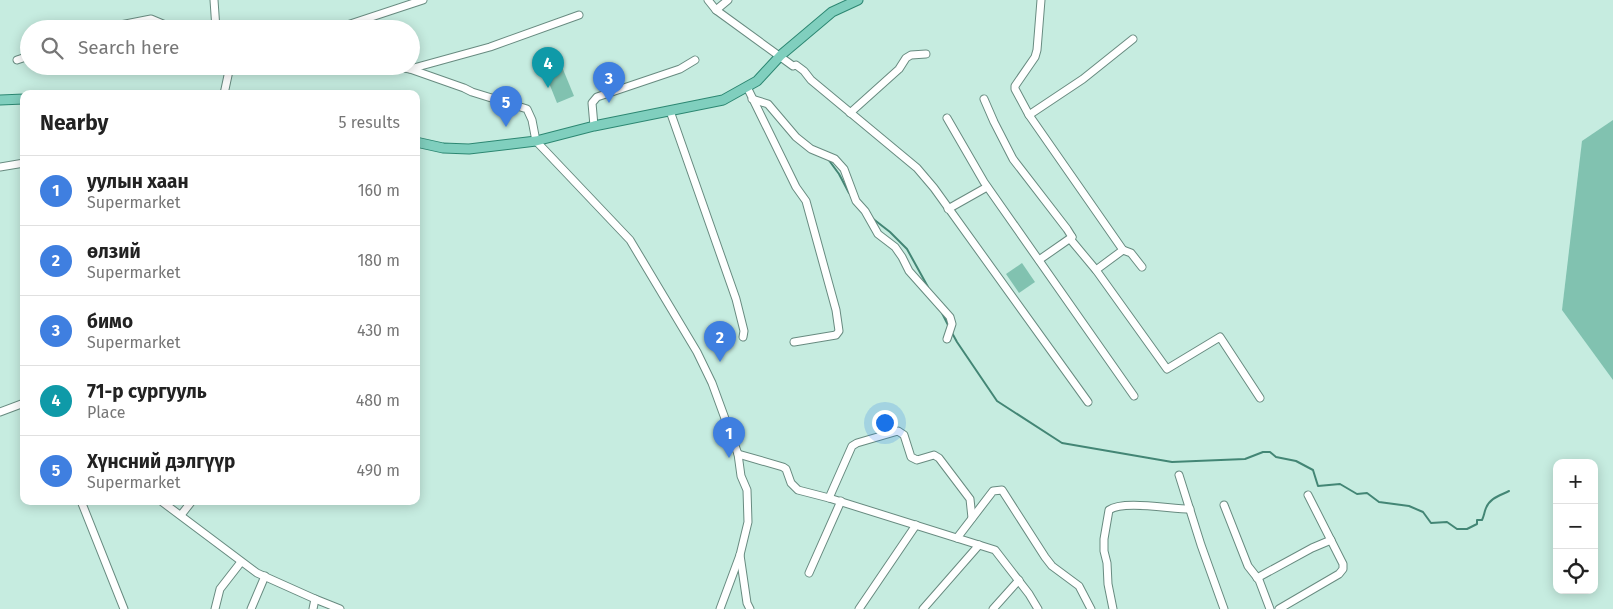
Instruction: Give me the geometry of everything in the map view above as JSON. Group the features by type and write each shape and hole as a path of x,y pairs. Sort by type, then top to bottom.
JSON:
{"main road":[{"path":"420,143 443,148 469,150 536,142 594,126 723,100 756,81 781,55 832,12 858,0"},
{"path":"0,100 20,99"}],"street":[{"path":"214,0 215,20"},
{"path":"363,20 423,0"},
{"path":"708,0 716,10 781,55 793,66 796,65 804,71 811,80 917,168 942,197 948,209 1088,402"},
{"path":"716,10 728,0"},
{"path":"1041,0 1040,26 1035,57 1015,86 1015,89 1029,115 1123,250 1131,253 1142,267"},
{"path":"420,66 490,47 579,15"},
{"path":"1029,115 1083,78 1133,38"},
{"path":"850,113 899,68 906,58 911,55 926,54"},
{"path":"594,126 592,103 597,97 680,68 695,60"},
{"path":"420,73 472,92 528,108 536,142 630,240 697,352 712,383 738,454 741,476 747,490 748,522 740,555 720,609"},
{"path":"225,90 228,75"},
{"path":"747,86 796,187 806,201 837,317 839,331 836,335 794,342"},
{"path":"752,99 768,104 796,137 811,149 835,159 844,169 856,201 865,211 878,234 895,247 909,271 946,312 952,324 948,336"},
{"path":"984,99 1013,159 1167,369 1220,337 1260,398"},
{"path":"670,111 736,298 744,331 743,338"},
{"path":"947,118 987,186 1134,396"},
{"path":"0,167 20,164"},
{"path":"948,209 987,186"},
{"path":"1039,260 1072,237"},
{"path":"1096,270 1123,250"},
{"path":"0,412 20,404"},
{"path":"829,498 852,446 898,431 904,435 911,457 917,460 934,455 939,458 970,499 972,518"},
{"path":"738,454 783,467 788,472 791,483 798,490 841,501 995,550 1020,580 1038,609"},
{"path":"1179,475 1224,609"},
{"path":"957,538 994,491 1002,490 1045,557 1052,566 1079,586 1091,609"},
{"path":"1279,609 1339,574 1343,569 1344,564 1308,494"},
{"path":"809,573 841,501"},
{"path":"1113,609 1104,551 1109,510 1137,504 1190,509"},
{"path":"83,505 124,609"},
{"path":"167,505 241,562 265,576 340,609"},
{"path":"181,515 189,505"},
{"path":"1224,505 1248,566 1257,578 1270,609"},
{"path":"859,609 916,525"},
{"path":"1257,578 1312,548 1331,540"},
{"path":"923,609 979,545"},
{"path":"740,555 747,603 750,609"},
{"path":"215,609 220,589 241,562"},
{"path":"251,609 265,576"},
{"path":"993,609 1020,580"},
{"path":"313,609 315,599"}],"green space":[{"path":"560,62 574,96 557,103 543,68"},
{"path":"1613,120 1613,380 1562,310 1582,141"},
{"path":"1022,263 1035,282 1019,293 1006,274"}],"waterway":[{"path":"828,159 849,193"},
{"path":"872,218 907,249 928,287"},
{"path":"941,311 949,327"},
{"path":"951,331 997,401 1062,443 1172,462 1245,459 1263,452 1270,452 1276,457 1296,461 1313,470 1318,486 1340,484 1357,494 1367,493 1379,502 1409,506 1423,512 1431,523 1447,522 1457,529 1467,529 1477,524 1477,520 1482,520 1490,502 1509,491"}],"place":[{"name":"71-р сургууль","path":"548,88"},
{"name":"бимо","path":"609,103"},
{"name":"Хүнсний дэлгүүр","path":"506,127"},
{"name":"өлзий","path":"720,362"},
{"name":"уулын хаан","path":"729,458"}]}
